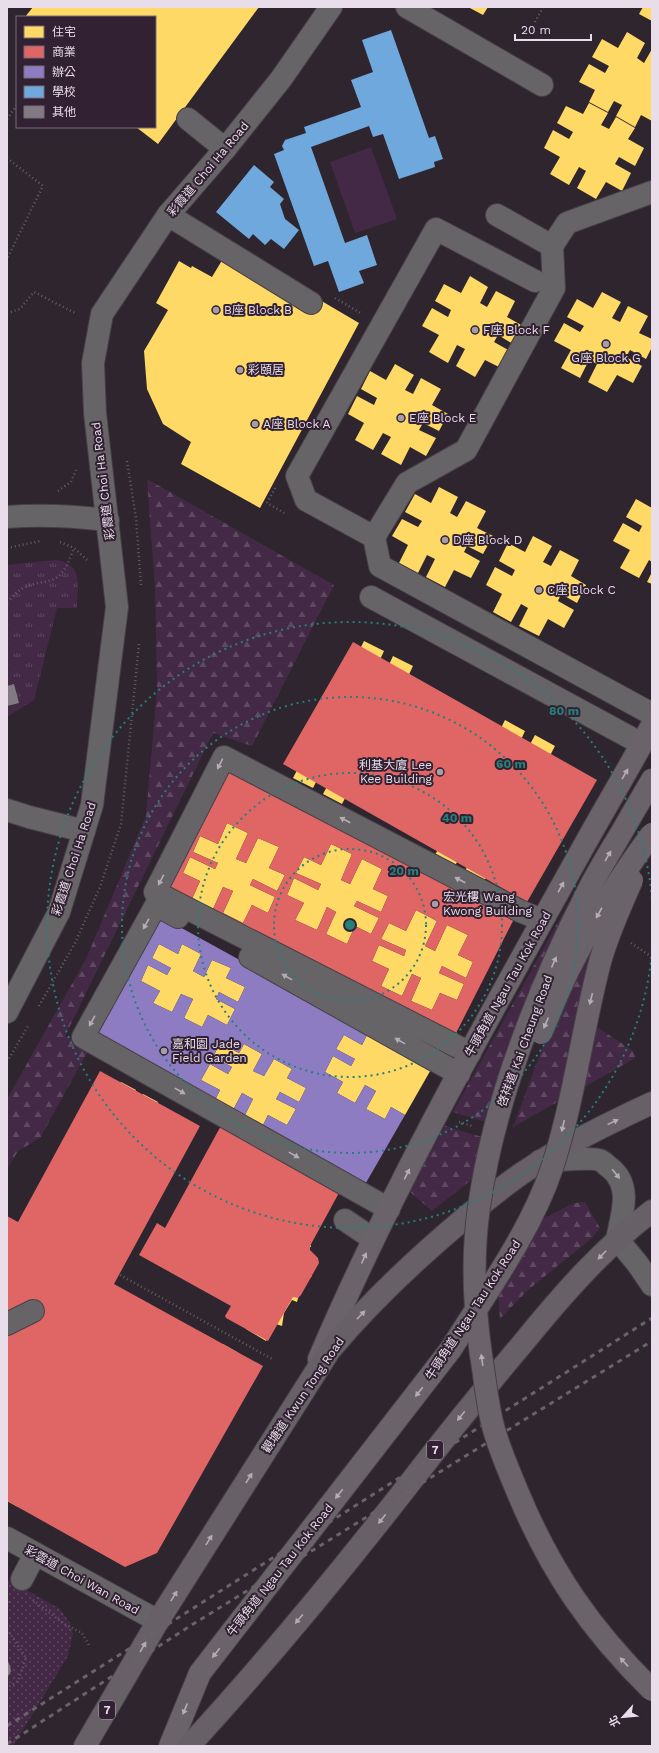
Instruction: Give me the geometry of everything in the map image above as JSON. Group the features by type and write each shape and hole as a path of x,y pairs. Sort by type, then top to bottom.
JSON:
{"highway":[{"name":"觀塘道 Kwun Tong Road","path":"85,1746 158,1622 311,1379 330,1351 349,1328 397,1277 487,1199 540,1161 592,1132 652,1103"},
{"name":"7","path":"189,1746 235,1696 365,1540 459,1419 549,1311 617,1239 652,1211"}],"main road":[{"name":"牛頭角道 Ngau Tau Kok Road","path":"311,1379 373,1239 459,1074 545,915 652,725"},
{"name":"啓祥道 Kai Cheung Road","path":"652,780 587,893 539,998 511,1074 500,1108 487,1162 479,1209 476,1251 476,1311 480,1349 493,1427 505,1462 523,1505 554,1567 582,1611 613,1650 652,1690"},
{"name":"啓祥道 Kai Cheung Road","path":"652,834 628,866 577,954 532,1054 504,1150 495,1194 488,1257 490,1302 501,1396 506,1423 517,1457 548,1527 576,1578 616,1632 652,1668"},
{"name":"牛頭角道 Ngau Tau Kok Road","path":"170,1746 200,1673 451,1349 520,1238 536,1206 552,1168 589,1009 610,931 652,838"}],"street":[{"name":"彩霞道 Choi Ha Road","path":"7,1012 59,912 92,804 117,607 95,412 93,363 102,314 168,215 225,149 281,79 330,7"},
{"path":"407,7 542,85"},
{"path":"188,119 225,149"},
{"path":"652,192 567,223 552,246 554,288 466,450 407,483 374,536 380,566 652,714"},
{"path":"168,215 311,303"},
{"path":"497,215 552,246"},
{"path":"374,536 306,500 297,476 436,229 535,281"},
{"path":"7,517 38,514 108,520"},
{"path":"371,597 642,744"},
{"path":"470,1053 155,892 224,757 520,911 545,915"},
{"path":"7,810 29,817 84,830"},
{"path":"514,893 545,915"},
{"path":"389,1209 83,1037 114,988 156,904 459,1074"},
{"path":"540,1161 599,1160 612,1169 620,1178 624,1188 625,1201 617,1239 637,1263 652,1285"},
{"path":"345,1220 373,1239"},
{"path":"7,1324 33,1311"},
{"name":"彩雲道 Choi Wan Road","path":"7,1538 158,1622"},
{"path":"22,1579 35,1554"}],"path":[{"path":"535,22 543,7"},
{"path":"7,119 16,106"},
{"path":"7,158 43,186 7,259"},
{"path":"7,313 20,309 34,292 83,317"},
{"path":"7,548 42,541"},
{"path":"59,541 74,548 89,563"},
{"path":"7,602 17,592 25,587 51,580 58,576 64,570 74,548"},
{"path":"120,1275 274,1360"},
{"path":"32,1598 71,1627 82,1633 90,1647"},
{"path":"7,1629 26,1658 18,1681 7,1688"}],"green space":[{"path":"371,147 397,219 355,233 330,162"},
{"path":"147,479 334,585 252,746 213,733 65,1036 90,1047 40,1138 18,1151 7,1169 7,1099 86,959 146,816 157,690 155,588"},
{"path":"55,560 71,565 75,571 78,584 77,608 57,608 34,700 7,717 7,565"},
{"path":"606,835 622,844 486,1122 453,1112"},
{"path":"589,939 610,950 594,1025 633,1051 635,1057 513,1127 547,1035"},
{"path":"445,1126 499,1142 495,1161 432,1211 409,1191"},
{"path":"585,1202 600,1228 592,1238 528,1290 500,1319 498,1293 530,1244 543,1219 574,1203"},
{"path":"7,1579 60,1609 70,1623 73,1634 68,1656 13,1746 7,1746"}],"building: 住宅":[{"path":"33,7 259,7 158,144 137,128 156,128 156,16 26,16"},
{"path":"468,7 488,7 483,15"},
{"path":"643,7 652,7 652,21 639,14"},
{"path":"627,32 645,43 637,58 644,63 652,49 652,121 641,115 635,127 616,116 622,105 614,101 608,112 589,102 595,90 579,82 589,64 605,73 609,66 592,57 602,39 618,48"},
{"path":"589,103 608,113 601,125 609,129 616,117 635,128 628,139 644,148 635,166 619,157 615,164 631,173 622,191 606,182 596,199 577,188 586,171 579,167 569,185 550,174 560,157 544,148 553,130 569,139 573,132 557,123 566,106 583,114"},
{"name":"彩頤居","path":"230,247 359,323 260,508 181,464 191,442 163,424 147,389 144,351 168,310 156,303 179,261 212,277"},
{"name":"F座 Block F","path":"470,276 488,287 480,303 487,307 496,291 515,301 507,317 523,326 513,344 498,335 494,342 510,351 501,368 485,360 475,377 456,366 465,349 457,345 448,363 429,352 439,335 422,326 432,308 448,317 451,310 435,301 444,284 461,293"},
{"name":"G座 Block G","path":"602,292 621,302 612,318 620,322 628,306 648,316 639,333 652,339 652,347 646,359 630,350 626,357 642,366 633,383 617,375 607,392 588,382 597,364 589,360 580,378 561,368 571,350 554,341 564,323 580,332 584,326 567,317 577,299 593,308"},
{"name":"E座 Block E","path":"395,364 414,375 405,390 413,394 421,378 441,389 432,405 448,414 439,431 423,423 419,430 436,438 426,456 410,447 401,465 381,454 391,437 383,433 373,450 355,440 364,423 348,414 357,396 374,405 377,398 361,389 370,371 386,380"},
{"name":"D座 Block D","path":"439,487 458,497 450,513 457,517 466,501 486,511 477,528 493,536 483,554 467,546 464,552 480,561 471,578 454,570 445,587 426,577 435,559 427,555 418,573 399,563 408,545 392,536 402,519 418,527 422,521 405,512 415,494 431,503"},
{"path":"636,499 652,508 652,562 649,560 639,578 620,568 630,550 613,541 623,523 639,532 642,526 626,517"},
{"name":"C座 Block C","path":"533,536 552,546 543,562 551,566 560,550 579,560 571,576 586,585 577,603 561,594 558,601 574,610 564,628 548,619 539,636 519,626 528,608 521,604 511,622 493,612 502,594 486,585 495,567 512,576 515,570 499,561 508,543 525,552"},
{"path":"652,572 652,584 647,582"},
{"path":"364,641 384,651 378,664 387,669 393,656 413,666 401,691 405,693 394,713 390,711 367,757 371,759 360,779 356,777 342,804 323,794 332,777 321,772 313,788 293,778 307,751 303,749 313,728 317,731 342,685 337,683 348,663 352,665","holes":["356,706 366,711 353,735 343,730"]},
{"path":"505,720 525,731 519,744 528,748 535,735 555,746 542,771 546,773 536,793 532,790 519,814 500,804 507,791 497,785 490,799 470,789 482,764 478,762 489,742 493,744"},
{"path":"470,789 489,800 484,810 494,815 499,805 519,815 507,837 511,839 501,859 497,857 483,883 464,873 472,857 462,852 454,868 434,857 448,830 444,828 454,808 458,811"},
{"path":"227,823 248,833 236,859 246,863 258,838 279,847 269,868 285,875 277,891 253,879 250,885 275,897 268,913 252,905 243,923 223,913 233,891 223,887 213,909 192,899 200,881 183,873 190,857 215,869 218,863 193,852 200,836 218,844"},
{"path":"331,844 352,854 341,880 350,884 362,859 382,869 373,889 388,896 381,912 357,901 354,906 379,918 371,934 355,926 347,944 326,934 336,912 327,907 317,930 295,920 304,903 287,895 294,878 318,890 321,884 296,873 304,857 321,865"},
{"path":"416,910 437,921 425,946 435,951 447,925 468,935 458,955 473,962 466,978 442,966 439,973 464,984 457,1000 440,993 432,1010 411,1001 421,978 412,974 402,996 381,986 389,969 372,961 379,945 404,956 406,950 381,939 389,923 406,931"},
{"path":"159,944 178,954 182,944 201,954 193,971 204,977 212,960 231,968 226,978 245,987 238,1002 219,992 216,999 235,1009 227,1025 208,1015 202,1027 184,1018 193,999 181,994 172,1012 153,1003 160,991 141,981 148,965 167,975 171,968 152,958"},
{"path":"369,1031 433,1066 405,1115 391,1107 385,1119 366,1109 376,1091 365,1085 355,1103 337,1093 343,1082 325,1072 333,1056 351,1066 355,1059 336,1049 344,1035 362,1045"},
{"path":"220,1043 239,1053 244,1044 262,1054 253,1071 264,1076 274,1059 292,1069 287,1078 306,1088 299,1102 280,1092 276,1099 296,1109 287,1125 268,1115 262,1127 244,1117 253,1099 242,1093 232,1112 214,1102 220,1090 201,1080 210,1064 228,1074 232,1067 213,1057"},
{"path":"121,1082 136,1090 127,1107 134,1111 143,1094 158,1102 149,1119 162,1127 154,1142 140,1134 136,1142 150,1150 142,1165 128,1157 119,1174 104,1166 113,1149 106,1145 97,1162 82,1154 91,1137 78,1130 86,1114 100,1122 104,1114 90,1107 98,1092 112,1100"},
{"path":"74,1159 89,1167 80,1185 87,1189 97,1172 111,1179 102,1197 116,1204 107,1219 94,1212 89,1220 103,1227 95,1242 82,1235 72,1251 58,1243 67,1226 59,1222 50,1239 36,1231 45,1214 31,1207 39,1192 53,1199 57,1192 43,1184 51,1169 65,1177"},
{"path":"304,1171 305,1187 311,1188 308,1200 311,1211 304,1212 304,1235 308,1236 311,1247 301,1248 301,1250 315,1258 307,1273 312,1276 303,1286 297,1282 294,1287 300,1291 297,1302 292,1300 284,1313 282,1326 276,1324 266,1341 246,1329 254,1314 249,1311 255,1301 250,1299 247,1305 234,1298 243,1283 238,1281 238,1279 246,1271 249,1259 255,1262 257,1257 256,1228 250,1226 253,1215 250,1202 256,1202 256,1186 270,1186 270,1193 275,1193 275,1184 281,1184 281,1172"},
{"path":"10,1237 25,1245 15,1262 29,1270 21,1285 7,1277 7,1243"},
{"path":"7,1287 17,1292 9,1307 7,1306"},
{"path":"200,1332 215,1340 206,1357 213,1361 223,1344 237,1352 228,1369 241,1377 233,1392 219,1384 215,1392 229,1399 221,1414 207,1407 198,1424 183,1416 192,1399 185,1394 176,1411 161,1403 170,1387 157,1379 165,1364 179,1372 183,1364 169,1356 177,1341 191,1349"},
{"path":"111,1382 125,1390 116,1407 123,1411 133,1394 147,1402 138,1419 152,1427 143,1442 130,1434 126,1441 139,1449 131,1464 117,1457 106,1478 91,1470 103,1449 96,1444 84,1466 69,1458 81,1436 67,1429 75,1414 89,1422 93,1414 79,1406 88,1391 101,1399"},
{"path":"15,1422 30,1431 23,1444 30,1448 37,1435 53,1443 45,1457 62,1466 54,1481 37,1472 33,1479 50,1488 43,1503 25,1493 18,1507 7,1501 7,1491 10,1485 7,1483 7,1437"}],"building: 商業":[{"name":"利基大廈 Lee Kee Building","path":"353,642 597,780 527,902 283,764"},
{"name":"宏光樓 Wang Kwong Building","path":"227,766 514,919 452,1041 163,893","holes":["227,823 248,833 236,859 246,863 258,838 279,847 269,868 285,875 277,891 253,879 250,885 275,897 268,913 252,905 243,923 223,913 233,891 223,887 213,909 192,899 200,881 183,873 190,857 215,869 218,863 193,852 200,836 218,844","331,844 352,854 341,880 350,884 362,859 382,869 373,889 388,896 381,912 357,901 354,906 379,918 371,934 355,926 347,944 326,934 336,912 327,907 317,930 295,920 304,903 287,895 294,878 318,890 321,884 296,873 304,857 321,865","416,910 437,921 425,946 435,951 447,925 468,935 458,955 473,962 466,978 442,966 439,973 464,984 457,1000 440,993 432,1010 411,1001 421,978 412,974 402,996 381,986 389,969 372,961 379,945 404,956 406,950 381,939 389,923 406,931"]},
{"path":"100,1071 200,1126 114,1284 263,1366 157,1553 125,1567 7,1501 7,1216 18,1222"},
{"path":"223,1122 340,1191 310,1246 310,1250 318,1258 319,1263 301,1295 298,1298 293,1297 268,1341 226,1318 225,1316 231,1306 139,1255 157,1223 165,1228"}],"building: 辦公":[{"name":"嘉和園 Jade Field Garden","path":"158,915 369,1031 362,1045 344,1035 336,1049 355,1059 351,1066 333,1056 325,1072 343,1082 337,1093 355,1103 365,1085 376,1091 366,1109 385,1119 391,1107 405,1115 363,1188 91,1039","holes":["159,944 178,954 182,944 201,954 193,971 204,977 212,960 231,968 226,978 245,987 238,1002 219,992 216,999 235,1009 227,1025 208,1015 202,1027 184,1018 193,999 181,994 172,1012 153,1003 160,991 141,981 148,965 167,975 171,968 152,958","220,1043 239,1053 244,1044 262,1054 253,1071 264,1076 274,1059 292,1069 287,1078 306,1088 299,1102 280,1092 276,1099 296,1109 287,1125 268,1115 262,1127 244,1117 253,1099 242,1093 232,1112 214,1102 220,1090 201,1080 210,1064 228,1074 232,1067 213,1057"]}],"building: 學校":[{"path":"391,30 429,138 435,136 443,159 434,162 435,167 399,179 383,134 373,137 369,126 311,147 345,243 367,235 377,265 359,271 364,283 339,292 328,261 314,266 274,154 284,150 282,146 285,140 306,133 304,127 361,107 351,80 373,72 362,40"},
{"path":"254,165 274,182 270,187 284,199 280,204 285,219 299,230 284,249 271,239 265,245 253,234 249,239 216,212"}],"building: 其他":[{"path":"14,684 19,703 7,706 7,686"},
{"path":"7,1659 11,1671 7,1678"}],"railway":[{"path":"7,1726 652,1318"},
{"path":"7,1744 190,1626 652,1341"}],"place":[{"name":"B座 Block B","path":"216,310"},
{"name":"F座 Block F","path":"475,330"},
{"name":"G座 Block G","path":"606,344"},
{"name":"彩頤居","path":"240,370"},
{"name":"E座 Block E","path":"401,418"},
{"name":"A座 Block A","path":"255,424"},
{"name":"D座 Block D","path":"445,540"},
{"name":"C座 Block C","path":"539,590"},
{"name":"利基大廈 Lee Kee Building","path":"440,772"},
{"name":"宏光樓 Wang Kwong Building","path":"435,904"},
{"name":"嘉和園 Jade Field Garden","path":"164,1051"}]}
